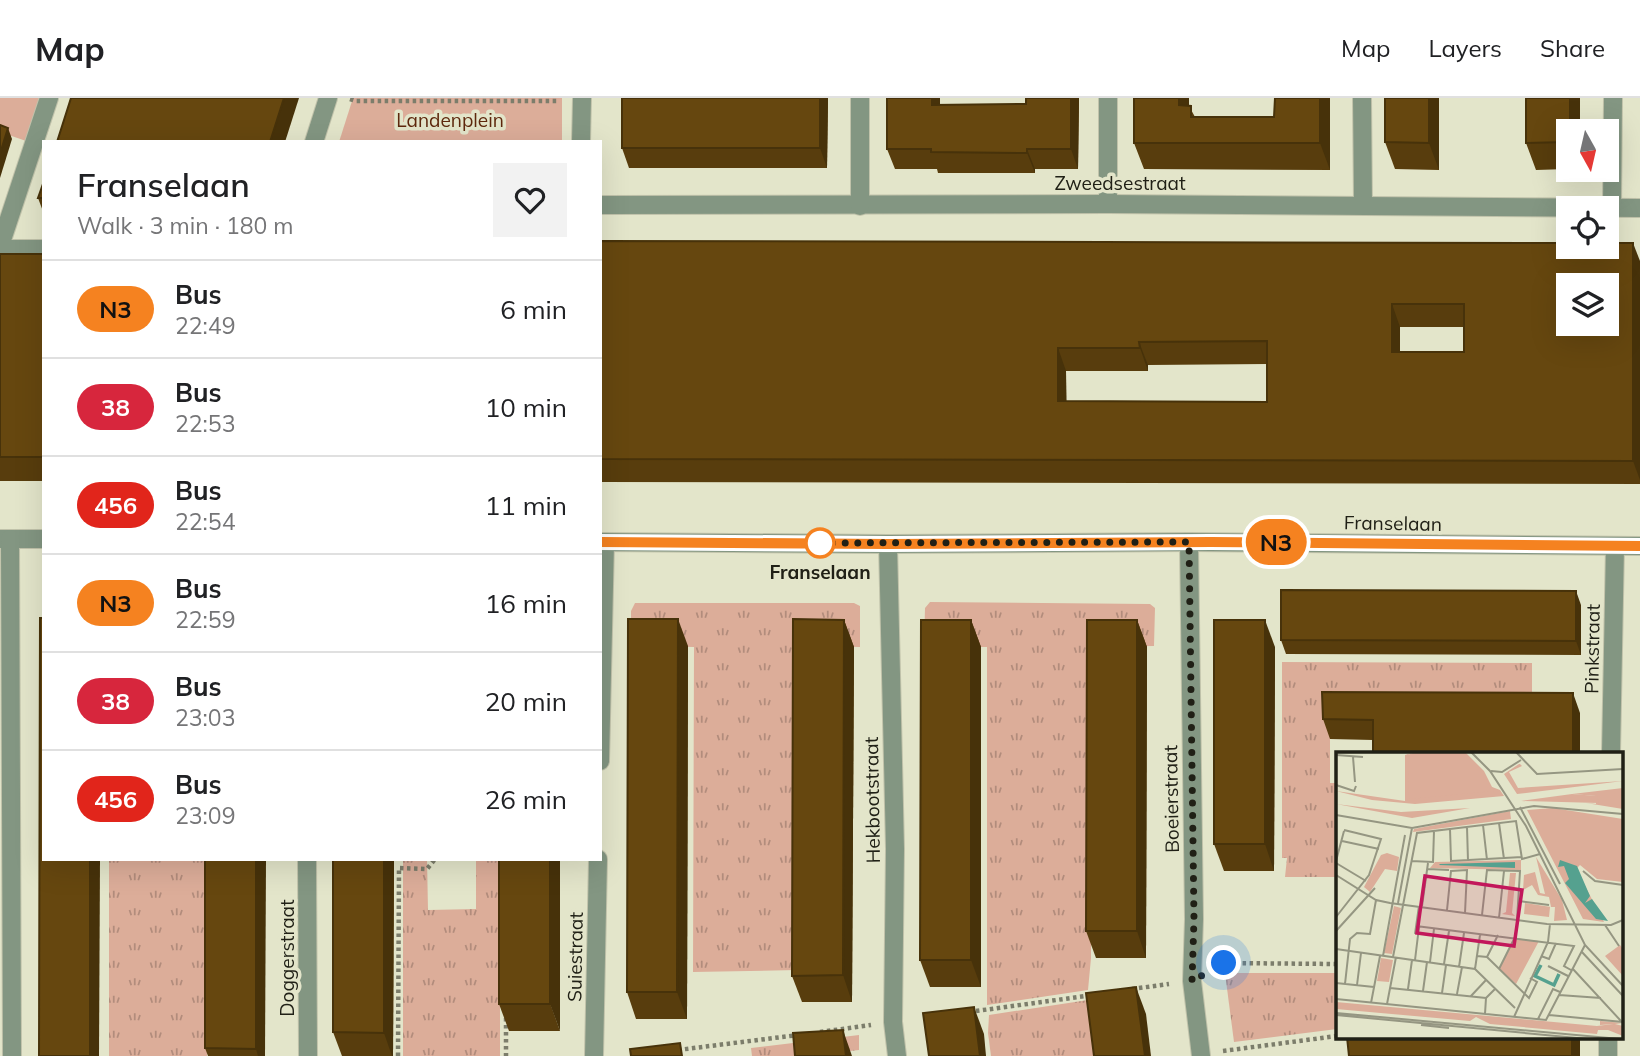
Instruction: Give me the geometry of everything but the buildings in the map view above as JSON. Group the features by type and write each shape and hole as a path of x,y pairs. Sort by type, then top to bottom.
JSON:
{"street":[{"path":"42,249 0,247 49,98"},
{"path":"315,140 328,98"},
{"path":"860,98 860,205"},
{"path":"1108,98 1108,204"},
{"path":"1362,98 1363,205"},
{"path":"1612,196 1613,98"},
{"path":"581,140 582,100"},
{"name":"Zweedsestraat","path":"602,205 1108,204 1556,207"},
{"name":"Zweedsestraat","path":"1619,208 1640,208"},
{"path":"12,1056 6,867 5,539 42,539"},
{"name":"Franselaan","path":"602,542 1189,542 1640,546"},
{"name":"Boeierstraat","path":"1189,542 1194,905 1192,981 1201,1055"},
{"name":"Hekbootstraat","path":"888,544 895,849 893,1022 897,1056"},
{"name":"Pinkstraat","path":"1611,752 1615,546"},
{"name":"Doggerstraat","path":"307,861 308,1056"},
{"name":"Suiestraat","path":"594,1056 598,861"},
{"path":"1608,1038 1608,1056"}],"path":[{"path":"346,98 356,101 582,100"},
{"path":"398,1056 398,868 427,869 433,861"},
{"path":"1192,981 1224,963 1336,964"},
{"path":"506,1017 506,1056"},
{"path":"1201,1055 1336,1036"}],"green space":[{"path":"0,98 48,98 32,143 0,132"},
{"name":"Landenplein","path":"353,98 562,98 562,140 340,140"},
{"path":"930,602 1150,604 1155,608 1154,646 1092,647 1091,958 1088,990 987,1005 987,647 924,647 925,608"},
{"path":"635,603 854,603 860,606 860,647 803,646 797,970 693,972 694,647 631,646 631,611"},
{"path":"1282,662 1532,663 1532,713 1330,712 1330,783 1336,783 1336,877 1285,877 1287,858 1282,858"},
{"path":"109,861 207,861 207,1056 109,1056"},
{"path":"403,861 427,861 428,910 476,909 476,861 500,861 500,1056 403,1056"},
{"path":"1225,973 1336,973 1336,1029 1234,1042"},
{"path":"1088,1000 1096,1056 991,1056 989,1015"},
{"path":"859,1035 859,1050 806,1056 752,1056 751,1048"}],"bus line":[{"name":"N3","path":"602,542 1211,542 1640,546"}],"place":[{"name":"Franselaan","path":"820,543"}],"route":[{"path":"820,543 1189,542 1194,919 1192,981 1224,963"}]}
